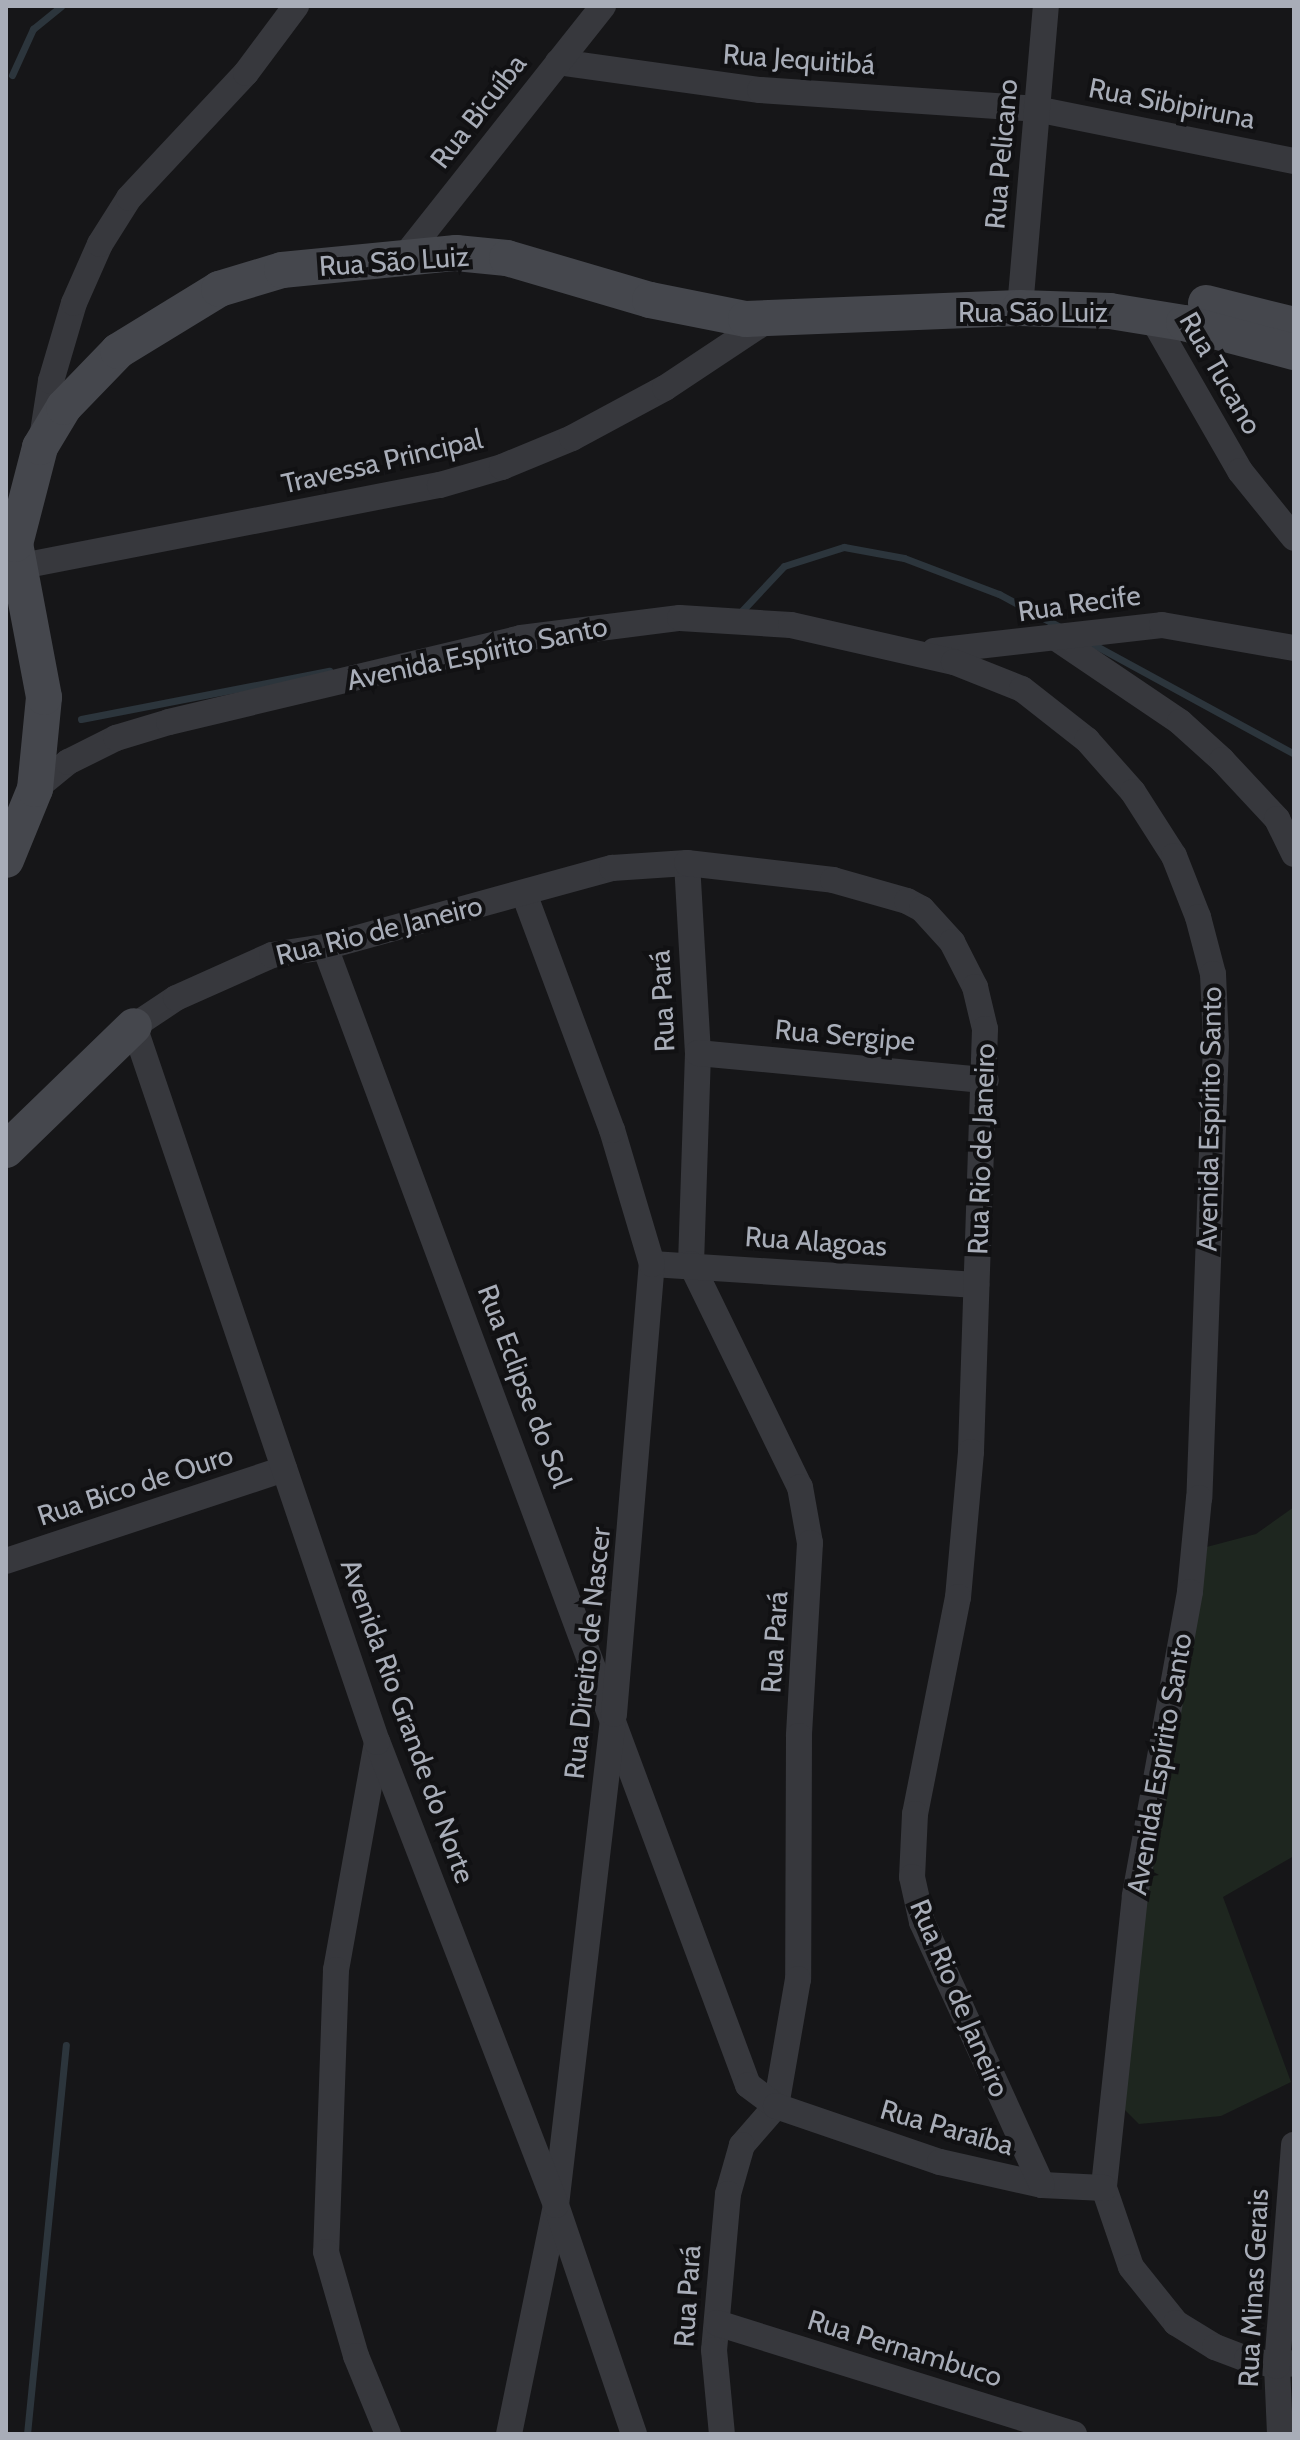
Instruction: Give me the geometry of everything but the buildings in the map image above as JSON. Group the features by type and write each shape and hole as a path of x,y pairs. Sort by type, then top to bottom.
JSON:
{"street":[{"path":"40,447 51,381 74,303 100,244 129,198 246,73 296,6"},
{"name":"Rua Bicuíba","path":"405,256 603,6"},
{"name":"Rua Pelicano","path":"1021,297 1046,6"},
{"name":"Rua Jequitibá","path":"558,62 745,88 1036,109"},
{"name":"Rua Sibipiruna","path":"1036,109 1294,161"},
{"name":"Rua São Luiz","path":"35,789 44,697 22,566 15,544 40,447 64,407 118,351 219,289 282,270 405,256 507,258 650,300 769,319 1021,297 1156,293 1294,325"},
{"name":"Rua São Luiz","path":"1021,297 1151,316 1294,352"},
{"name":"Rua Tucano","path":"1151,316 1240,471 1294,538"},
{"name":"Travessa Principal","path":"22,566 440,485 502,467 572,438 665,388 769,319"},
{"name":"Avenida Espírito Santo","path":"6,860 35,789 68,762 116,738 169,722 521,638 609,624 735,619 791,625 918,652 1022,689 1087,740 1133,792 1174,856 1198,917 1213,974 1216,1044 1199,1498 1190,1592 1135,1896 1104,2188 1131,2267 1176,2323 1215,2347 1285,2364"},
{"name":"Rua Recife","path":"918,652 1056,638 1110,627 1162,625 1294,648"},
{"path":"1056,638 1180,722 1222,760 1277,819 1294,854"},
{"name":"Rua Rio de Janeiro","path":"6,1146 134,1026 216,976 272,955 325,947 612,868 687,863 833,880 884,892 922,909 952,942 975,987 985,1029 986,1080 965,1537 915,1814 912,1877 922,1922 1042,2185"},
{"name":"Rua Pará","path":"687,863 698,1053 691,1264 800,1487 810,1543 799,1736 798,1979 776,2106 753,2127 738,2157 726,2208 717,2323 722,2434"},
{"name":"Rua Direito de Nascer","path":"509,2434 556,2205 614,1714 652,1264 612,1130 524,893"},
{"name":"Rua Eclipse do Sol","path":"325,947 614,1714 731,2048 748,2085 776,2106"},
{"name":"Avenida Rio Grande do Norte","path":"134,1026 377,1742 556,2205 634,2434"},
{"name":"Rua Sergipe","path":"698,1053 986,1080"},
{"name":"Rua Alagoas","path":"652,1264 691,1264 976,1285"},
{"name":"Rua Bico de Ouro","path":"6,1561 284,1469"},
{"path":"377,1742 336,1970 326,2252 356,2356 388,2434"},
{"name":"Rua Paraíba","path":"776,2106 940,2162 1042,2185 1104,2188"},
{"name":"Rua Minas Gerais","path":"1280,2434 1294,2145"},
{"name":"Rua Pernambuco","path":"717,2323 1074,2434"}],"shaded area":[{"path":"1294,1507 1294,1856 1223,1897 1291,2082 1221,2116 1139,2124 1121,2106 1136,1948 1199,1549 1256,1534"}],"waterway":[{"path":"12,75 33,29 61,6"},
{"path":"738,615 784,566 844,547 904,558 999,594 1060,627"},
{"path":"1089,642 1294,754"},
{"path":"81,719 329,671"},
{"path":"27,2434 66,2045"}]}
